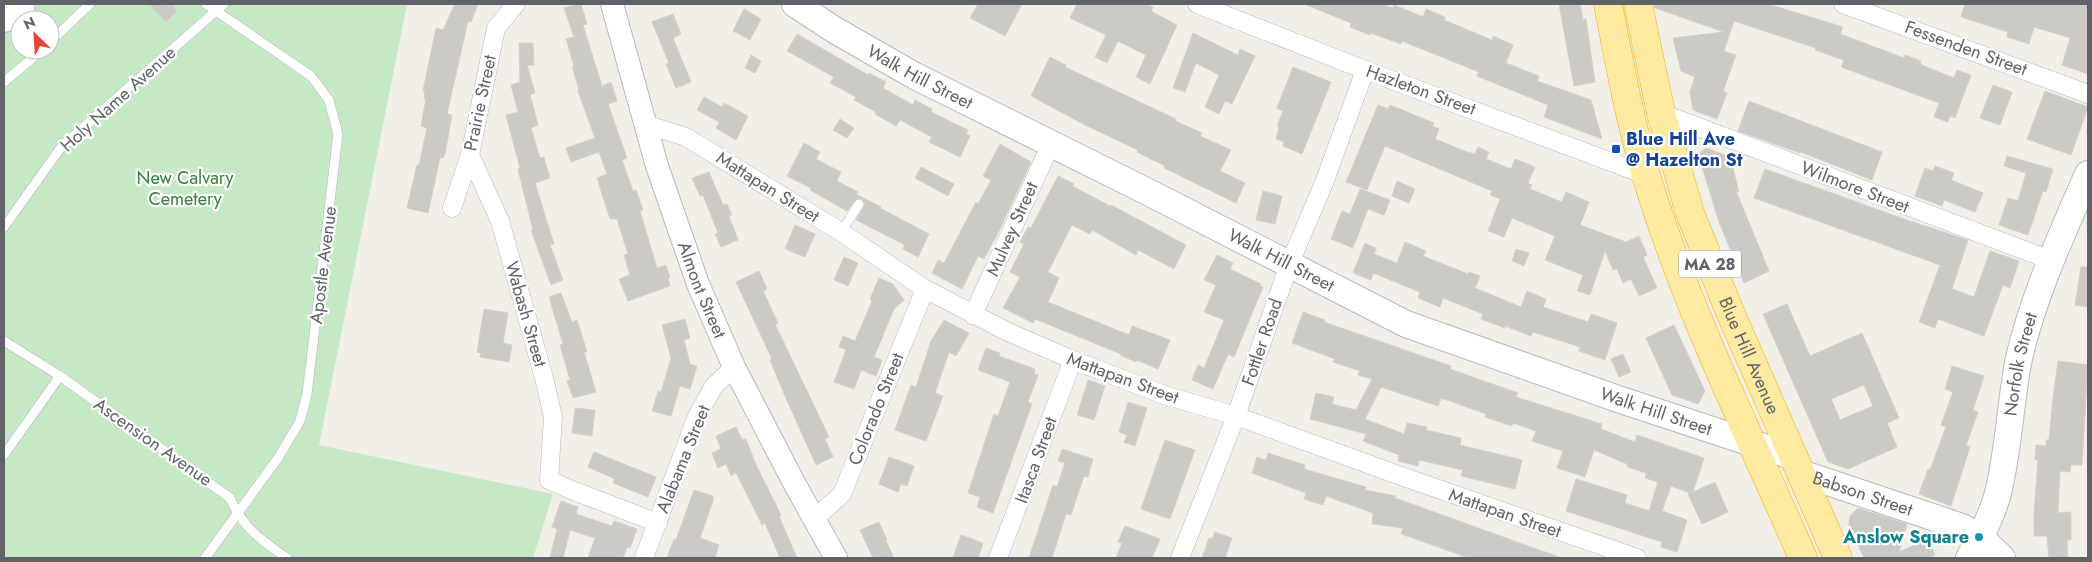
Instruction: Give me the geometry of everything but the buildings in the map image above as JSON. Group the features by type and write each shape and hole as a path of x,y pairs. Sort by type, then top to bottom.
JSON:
{"highway":[{"name":"Blue Hill Avenue","path":"1608,4 1630,113 1646,175 1673,255 1722,376 1803,558"},
{"name":"Blue Hill Avenue","path":"1638,4 1661,113 1697,233 1838,558"}],"main road":[{"path":"4,19 22,4"},
{"name":"Walk Hill Street","path":"795,4 833,29 915,76 1406,324 1618,399 1751,442 1797,465"},
{"name":"Norfolk Street","path":"1974,548 1998,494 2019,359 2050,260 2088,174"},
{"name":"Babson Street","path":"1797,465 1962,527 1974,548 2002,558"}],"street":[{"name":"Prairie Street","path":"452,208 470,155 496,28 516,4"},
{"name":"Almont Street","path":"612,4 657,166 698,284 734,366 834,557"},
{"name":"Hazleton Street","path":"1197,4 1366,70 1646,175"},
{"name":"Fessenden Street","path":"1843,4 2088,94"},
{"name":"Fottler Road","path":"1180,558 1236,416 1288,265 1324,183 1366,70"},
{"name":"Wilmore Street","path":"1661,113 2050,260"},
{"name":"Mattapan Street","path":"645,124 686,137 840,232 925,289 1008,332 1072,360 1164,396 1236,416 1637,558"},
{"name":"Mulvey Street","path":"973,315 1051,144"},
{"name":"Wabash Street","path":"470,155 500,221 544,378 553,417 549,480 574,492 658,523"},
{"name":"Colorado Street","path":"814,519 842,494 925,289"},
{"name":"Itasca Street","path":"998,558 1072,360"},
{"name":"Alabama Street","path":"644,558 696,416 714,386 734,366"}],"lane":[{"path":"60,32 90,4"},
{"name":"Apostle Avenue","path":"206,4 311,76 329,100 338,134 308,394 300,421 287,443 206,558"},
{"name":"Holy Name Avenue","path":"4,227 7,215 62,146 224,4"},
{"path":"4,82 30,60"},
{"path":"840,232 859,204"},
{"name":"Ascension Avenue","path":"4,341 60,376 230,498 237,514 255,536 287,558"},
{"path":"4,454 60,376"}],"green space":[{"name":"New Calvary Cemetery","path":"39,4 407,4 319,445 553,494 533,558 4,558 4,32 10,27 10,60 60,60 60,10 32,10"}],"place":[{"name":"Blue Hill Ave @ Hazelton St","path":"1616,149"},
{"name":"Anslow Square","path":"1979,537"}]}
